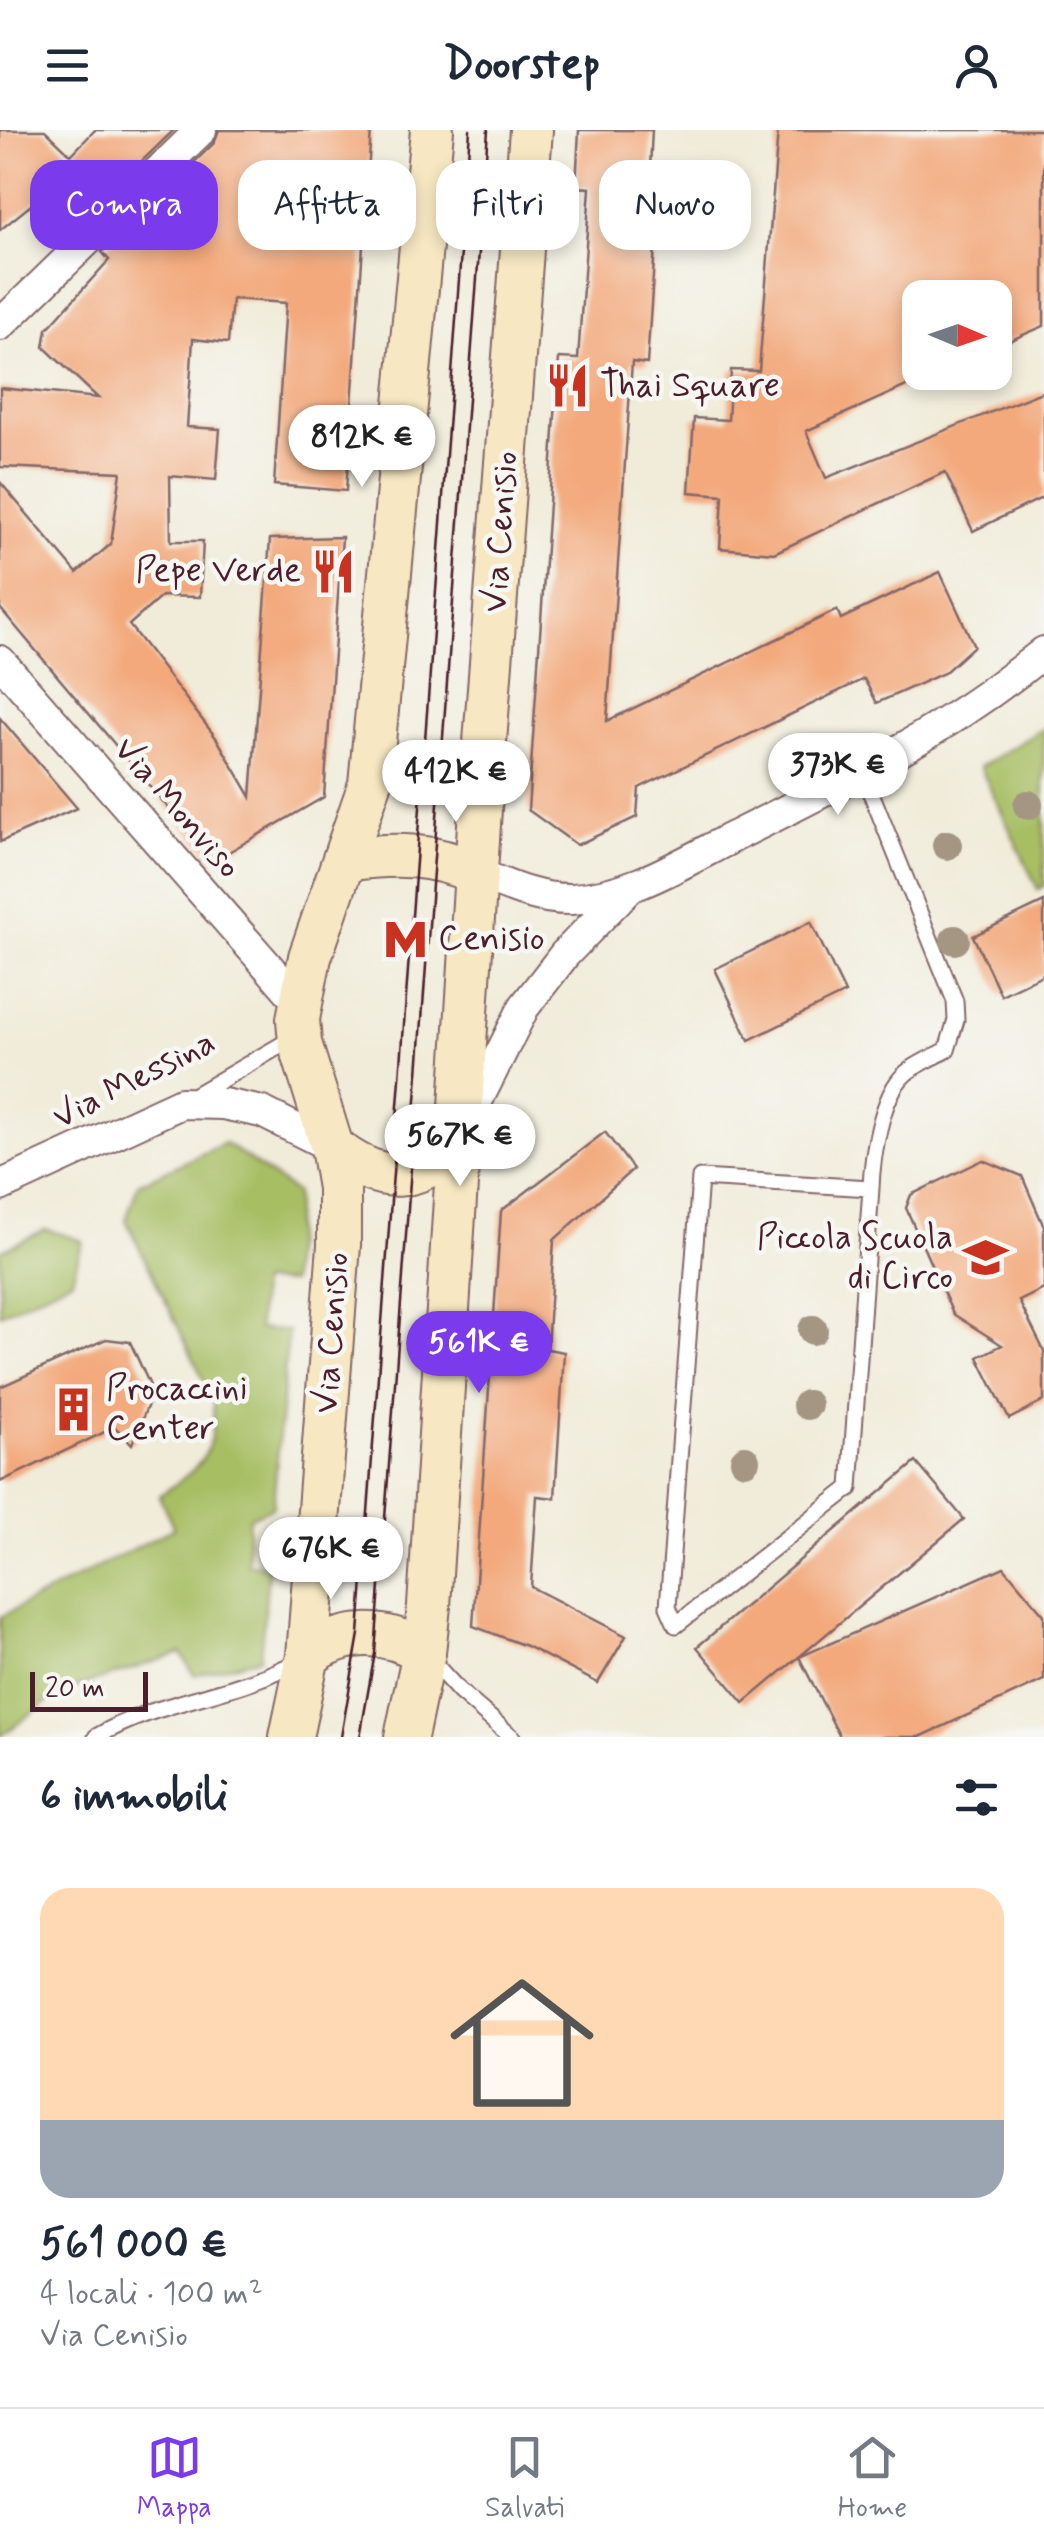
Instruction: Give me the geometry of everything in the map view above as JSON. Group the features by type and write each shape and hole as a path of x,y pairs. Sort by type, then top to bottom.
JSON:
{"main road":[{"name":"Via Cenisio","path":"291,1737 308,1656 339,1245 339,1188 332,1147 299,1019 310,957 370,784 432,130"},
{"name":"Via Cenisio","path":"406,1737 424,1652 531,130"},
{"path":"345,860 378,855 435,857 476,873"},
{"path":"332,1147 368,1170 402,1176 428,1168 460,1134"},
{"path":"308,1656 338,1638 369,1634 399,1640 424,1652"}],"street":[{"path":"0,325 200,130"},
{"path":"476,873 550,898 626,891 863,773 945,726 1044,652"},
{"name":"Via Monviso","path":"0,661 299,1019"},
{"path":"460,1134 524,1006 564,954 626,891"},
{"path":"181,1102 223,1104 262,1112 332,1147"},
{"name":"Via Messina","path":"0,1186 181,1102"}],"lane":[{"path":"1010,680 1044,673"},
{"path":"863,773 956,1000 956,1020 947,1050 904,1074 892,1095 872,1155 870,1188 850,1488 676,1625 668,1607 700,1178 870,1188"},
{"name":"Via Messina","path":"181,1102 299,1019"},
{"path":"424,1652 460,1692 512,1737"},
{"path":"96,1737 120,1722 258,1679 308,1656"}],"green space":[{"path":"1044,728 1044,886 1038,889 980,767"},
{"path":"225,1143 296,1193 290,1283 260,1282 258,1329 288,1331 273,1507 249,1518 247,1564 269,1565 260,1658 194,1675 181,1653 59,1693 0,1737 0,1617 174,1528 159,1496 196,1467 208,1447 213,1399 126,1220 138,1184"},
{"path":"46,1229 83,1241 72,1279 0,1314 0,1251"}],"building":[{"path":"0,130 45,130 71,155 95,130 174,130 143,160 30,160 30,206 0,230"},
{"path":"219,130 371,130 369,160 238,160 238,250 363,250 346,491 274,485 286,303 232,299 228,343 193,339 187,427 220,429 216,480 170,476 171,541 203,541 200,597 162,596 129,625 217,739 251,797 270,539 342,537 324,797 213,861 0,608 0,482 77,573 111,544 121,472 0,467 0,388 98,398 44,347 47,329 109,260 104,250 218,250 218,160 197,160 214,143"},
{"path":"579,130 652,130 650,160 599,160 599,250 655,250 647,364 632,362 607,721 837,610 841,619 940,572 974,646 944,673 877,703 864,679 639,788 637,817 577,845 528,810 559,358 578,359 590,188 579,187"},
{"path":"778,130 1044,130 1044,326 1012,340 1012,280 902,280 902,388 806,431 826,478 1044,391 1044,497 973,531 945,472 774,553 720,548 723,495 689,492 694,418 728,420 731,370 759,371"},
{"path":"0,718 77,808 0,842"},
{"path":"1044,902 1044,974 1001,995 973,936"},
{"path":"811,922 845,993 749,1040 715,969"},
{"path":"605,1132 633,1169 554,1240 547,1349 564,1352 555,1498 537,1496 531,1587 626,1636 598,1683 526,1646 473,1626 501,1211"},
{"name":"Piccola Scuola di Circo","path":"983,1160 1022,1176 1044,1227 1044,1289 1019,1301 1044,1351 1044,1401 1009,1419 978,1357 1002,1345 953,1314 906,1208 911,1195"},
{"name":"Procaccini Center","path":"106,1339 130,1342 153,1392 132,1444 115,1427 0,1482 0,1387"},
{"path":"916,1462 964,1519 744,1703 697,1647"},
{"path":"1004,1567 1044,1615 1044,1680 920,1737 840,1737 799,1657"}],"tram line":[{"path":"341,1737 359,1634 470,130"},
{"path":"360,1737 375,1653 488,130"}],"place":[{"name":"Thai Square","path":"567,386"},
{"name":"Pepe Verde","path":"334,571"},
{"name":"Cenisio","path":"405,939"},
{"name":"Piccola Scuola di Circo","path":"986,1258"},
{"name":"Procaccini Center","path":"73,1409"}]}
